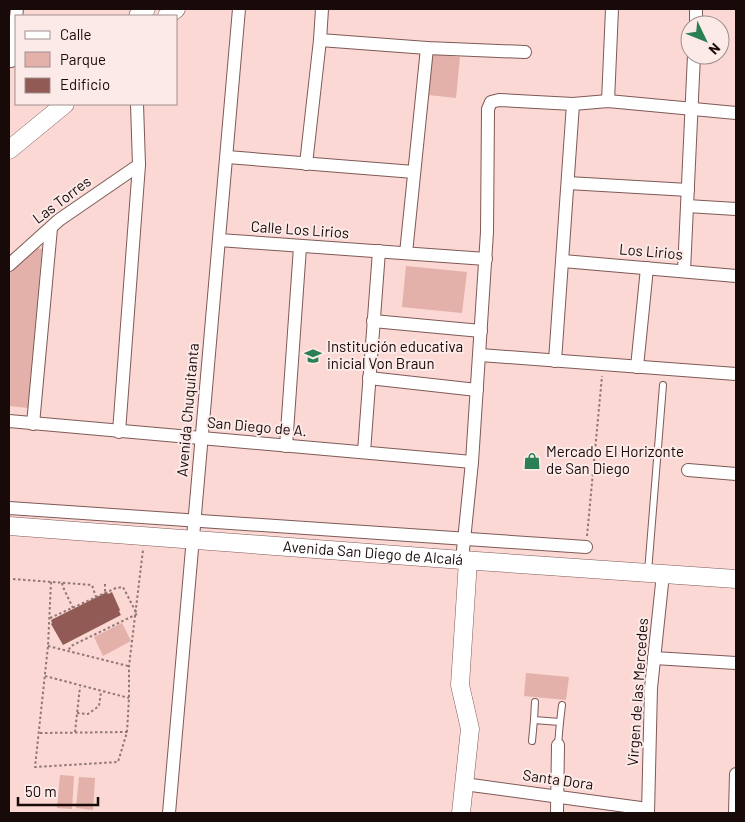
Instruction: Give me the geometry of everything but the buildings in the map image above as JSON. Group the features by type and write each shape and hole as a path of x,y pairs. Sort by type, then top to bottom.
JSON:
{"street":[{"name":"Avenida Chuquitanta","path":"169,813 239,9"},
{"path":"306,164 322,9"},
{"path":"608,101 612,9"},
{"path":"12,61 15,30"},
{"path":"320,40 427,48 526,52"},
{"path":"406,253 427,48"},
{"path":"684,271 694,65"},
{"path":"461,813 470,729 460,685 465,561 464,540 472,462 486,259 488,108 492,102 499,100 573,104 608,101 736,113"},
{"path":"554,361 573,104"},
{"path":"9,150 63,105"},
{"path":"119,432 139,165 137,105"},
{"path":"227,157 414,172"},
{"name":"Las Torres","path":"9,265 59,220 139,165"},
{"path":"568,183 688,190"},
{"path":"687,206 736,209"},
{"path":"33,424 51,228"},
{"name":"Calle Los Lirios","path":"219,240 486,259"},
{"path":"286,446 300,247"},
{"path":"364,452 379,251"},
{"name":"Los Lirios","path":"562,261 736,276"},
{"path":"637,366 647,268"},
{"path":"374,321 481,330"},
{"path":"480,355 736,374"},
{"path":"369,378 477,390"},
{"name":"San Diego de A.","path":"9,422 472,462"},
{"path":"688,470 736,474"},
{"name":"Avenida San Diego de Alcalá","path":"9,508 586,547"},
{"name":"Avenida San Diego de Alcalá","path":"9,526 465,561 736,579"},
{"path":"524,543 524,564"},
{"name":"Virgen de las Mercedes","path":"648,811 656,573"},
{"path":"654,658 736,663"},
{"path":"557,813 558,745"},
{"path":"735,813 736,774"},
{"name":"Santa Dora","path":"464,784 557,796 648,811"}],"lane":[{"path":"656,573 663,385"},
{"path":"532,741 535,702"},
{"path":"558,745 562,705"},
{"path":"534,720 560,722"}],"path":[{"path":"586,547 603,364"},
{"path":"51,582 48,646 35,767 118,762 127,732 130,698 129,666 144,550"},
{"path":"13,579 92,585 96,597"},
{"path":"62,582 73,608"},
{"path":"105,584 105,593"},
{"path":"50,618 116,588 123,587 136,614"},
{"path":"68,651 71,646 136,614"},
{"path":"48,646 129,666"},
{"path":"45,676 80,687 130,698"},
{"path":"75,732 80,687"},
{"path":"77,713 88,714 99,706 101,692"},
{"path":"39,733 127,732"}],"green space":[{"path":"433,54 460,57 456,98 428,95"},
{"path":"36,248 42,249 28,408 9,406 9,272"},
{"path":"406,266 467,272 462,313 402,307"},
{"path":"122,623 131,641 103,656 94,637"},
{"path":"526,673 569,677 566,700 524,696"},
{"path":"60,775 74,776 72,809 57,808"},
{"path":"79,777 95,778 93,810 76,808"}],"place":[{"name":"Institución educativa inicial Von Braun","path":"313,356"},
{"name":"Mercado El Horizonte de San Diego","path":"532,461"}]}
